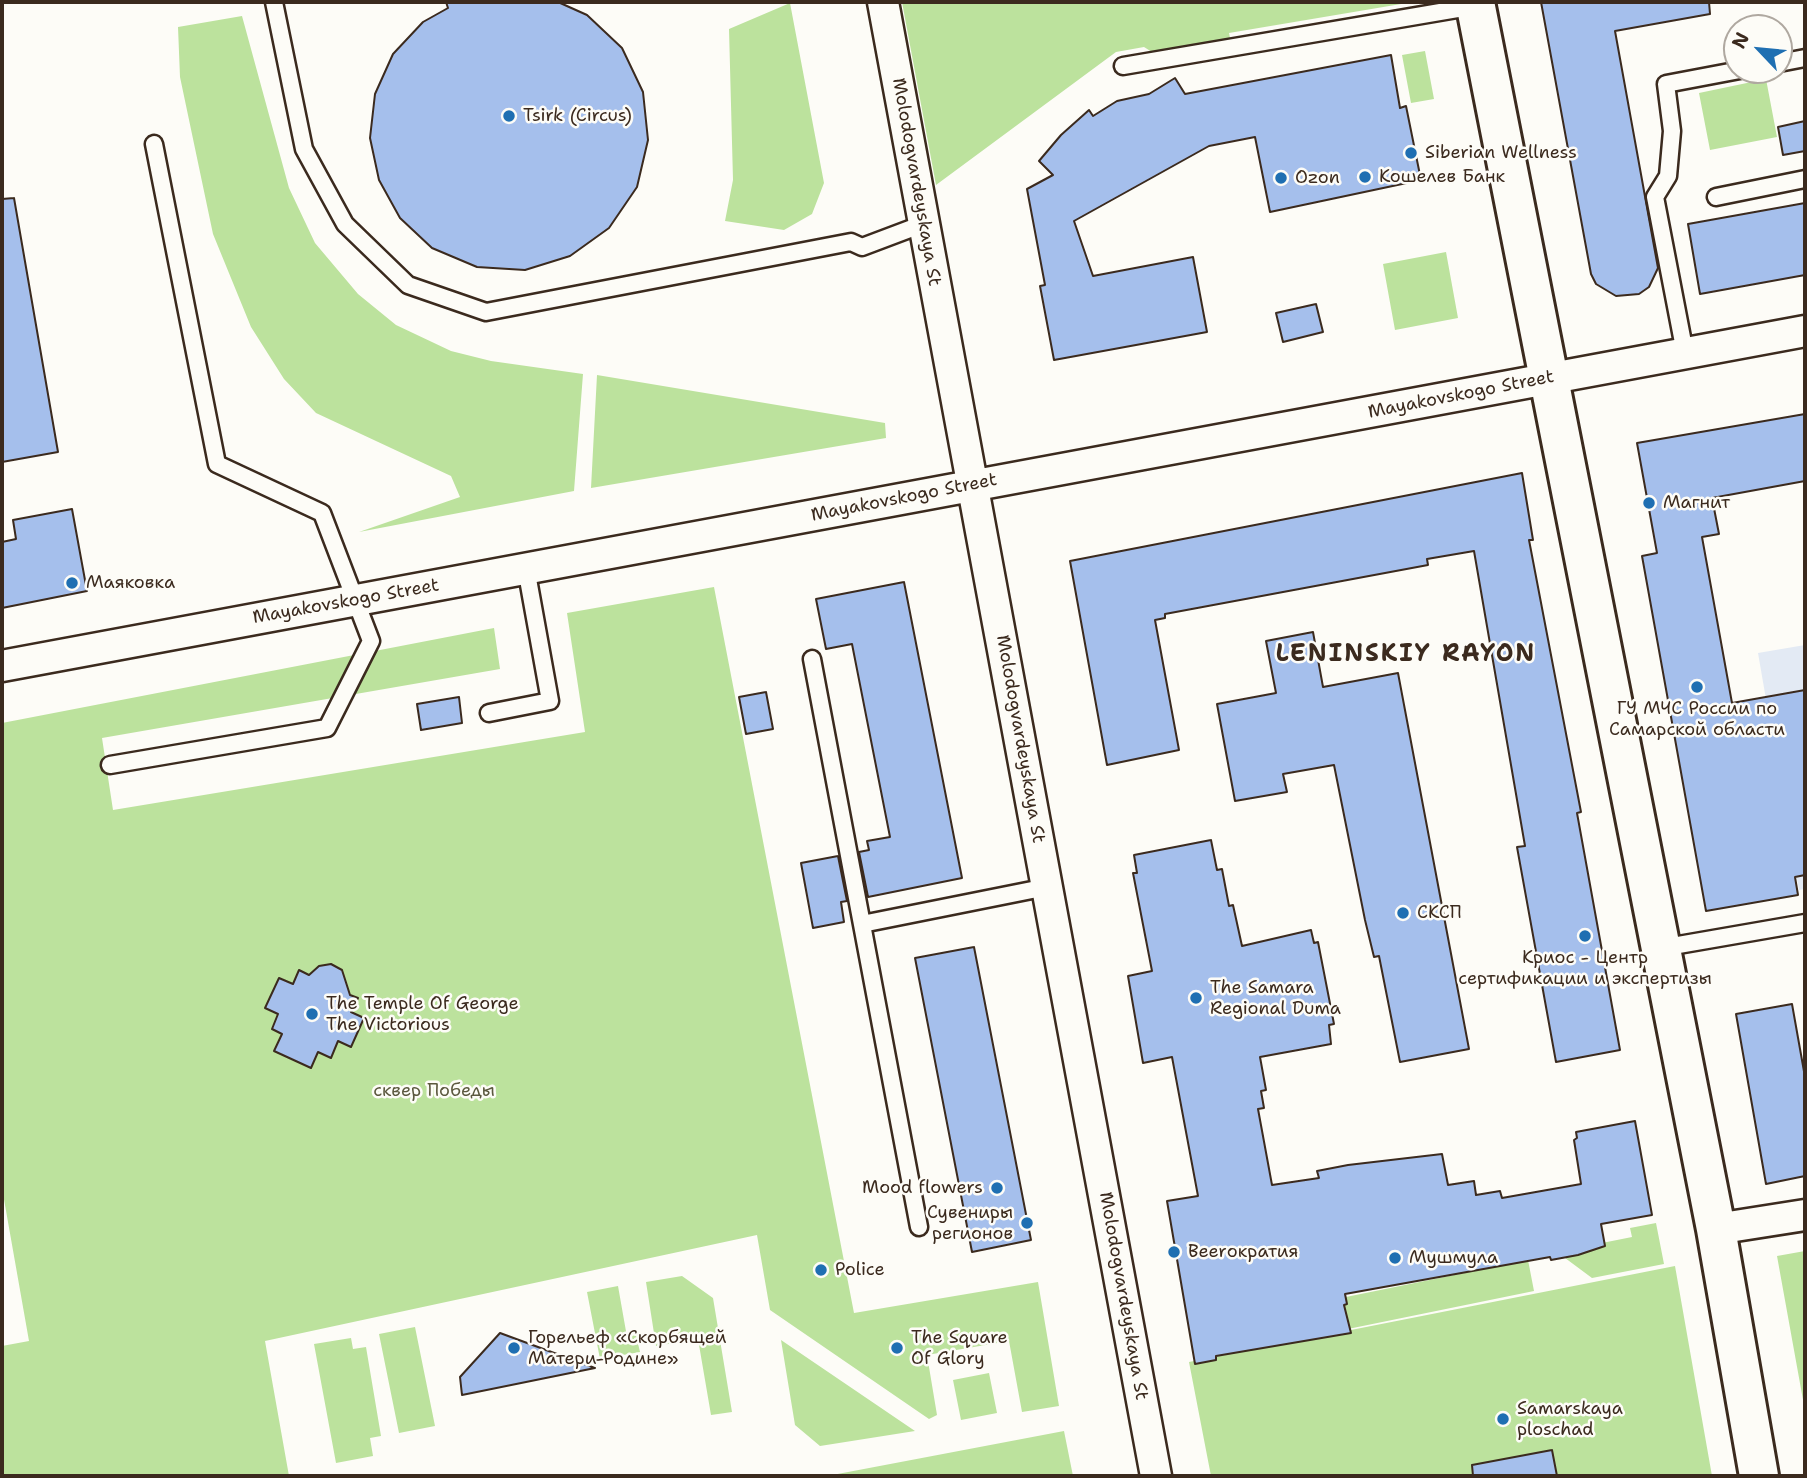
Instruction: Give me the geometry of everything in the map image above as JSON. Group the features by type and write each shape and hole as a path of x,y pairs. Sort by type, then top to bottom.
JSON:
{"street":[{"name":"Molodogvardeyskaya St","path":"883,2 1156,1476"},
{"path":"1475,4 1716,1229 1759,1476"},
{"name":"Mayakovskogo Street","path":"2,666 1805,331"},
{"path":"1716,1229 1805,1215"}],"lane":[{"path":"274,2 304,149 345,224 408,285 486,312 851,242 862,247 923,224"},
{"path":"1123,66 1475,4"},
{"path":"1685,353 1655,197 1668,176 1672,131 1666,84 1723,73"},
{"path":"110,765 327,728 370,641 322,513 217,464 154,144"},
{"path":"1716,197 1805,180"},
{"path":"489,713 550,701 526,568"},
{"path":"812,659 919,1227"},
{"path":"862,924 1048,887"},
{"path":"1661,948 1805,923"}],"shaded area":[{"path":"1805,645 1805,889 1799,890 1758,653"}],"green space":[{"path":"902,2 1413,2 1229,33 1230,38 1152,52 1144,47 1116,52 936,185"},
{"path":"790,3 824,183 812,214 784,230 725,221 733,180 729,29"},
{"path":"242,16 289,188 315,243 358,294 396,325 451,351 491,361 583,374 574,491 359,532 460,497 451,476 316,413 284,379 251,327 213,234 180,77 178,27"},
{"path":"1425,51 1434,99 1411,103 1402,55"},
{"path":"1742,84 1767,84 1777,137 1710,150 1699,93"},
{"path":"1446,252 1458,318 1395,330 1383,264"},
{"path":"597,375 885,423 886,438 591,488"},
{"name":"сквер Победы","path":"714,587 854,1313 1038,1282 1059,1406 1022,1412 1009,1341 927,1355 937,1415 929,1419 770,1310 757,1235 265,1341 289,1476 2,1476 2,1346 29,1341 2,1188 2,723 494,628 500,669 102,738 113,810 585,732 567,613"},
{"path":"1656,1223 1664,1264 1592,1278 1557,1252 1632,1237 1630,1228"},
{"path":"1805,1251 1805,1411 1777,1256"},
{"path":"1528,1260 1534,1291 1348,1329 1341,1298"},
{"name":"Samarskaya ploschad","path":"1675,1266 1712,1476 1211,1476 1189,1362"},
{"path":"682,1276 713,1298 732,1412 711,1415 698,1339 656,1346 646,1282"},
{"path":"618,1286 627,1337 636,1335 640,1352 600,1359 587,1292"},
{"path":"415,1327 435,1426 399,1433 379,1334"},
{"path":"351,1338 353,1349 366,1347 381,1436 370,1438 373,1456 336,1463 314,1344"},
{"path":"781,1340 915,1431 820,1446 795,1425"},
{"path":"989,1373 997,1413 961,1420 953,1380"},
{"path":"1064,1431 1073,1476 827,1476"}],"building":[{"name":"Tsirk (Circus)","path":"446,2 558,2 587,15 622,48 643,92 648,140 637,187 609,228 570,256 525,270 477,267 432,248 400,218 379,180 370,138 375,94 393,54 423,22 448,8"},
{"path":"1541,2 1709,2 1710,14 1615,31 1658,268 1649,287 1639,294 1616,296 1596,284 1591,274"},
{"path":"1391,55 1400,108 1406,106 1421,180 1270,212 1255,137 1209,146 1074,221 1093,276 1193,257 1207,332 1054,360 1040,286 1045,285 1027,189 1053,175 1039,161 1061,135 1089,110 1093,116 1117,101 1149,94 1175,78 1185,94"},
{"path":"1805,121 1805,151 1783,155 1778,127"},
{"path":"14,198 58,452 2,462 2,199"},
{"path":"1805,203 1805,275 1700,294 1688,224"},
{"path":"1316,304 1323,332 1283,342 1276,313"},
{"path":"1805,414 1805,481 1712,498 1719,534 1702,537 1732,703 1805,690 1805,875 1795,877 1798,895 1706,911 1642,556 1657,553 1637,443"},
{"path":"1522,473 1533,540 1529,540 1581,812 1577,813 1620,1050 1556,1062 1517,847 1525,846 1474,551 1427,559 1428,565 1165,614 1165,618 1155,620 1179,750 1107,765 1070,561"},
{"path":"72,509 87,591 2,608 2,542 16,539 13,520"},
{"path":"904,582 962,878 868,897 859,852 869,850 867,841 890,837 852,644 826,649 816,599"},
{"path":"1313,632 1323,687 1398,673 1469,1049 1400,1062 1379,956 1374,957 1365,920 1334,765 1283,774 1287,792 1235,801 1217,704 1276,693 1266,641"},
{"path":"766,692 773,729 746,734 739,697"},
{"path":"459,697 462,723 421,730 417,704"},
{"path":"1211,840 1217,870 1222,869 1229,906 1233,905 1242,946 1311,930 1314,943 1318,942 1334,1024 1329,1025 1331,1044 1260,1057 1266,1090 1261,1091 1264,1108 1258,1109 1272,1185 1319,1178 1317,1171 1348,1165 1442,1154 1448,1185 1474,1181 1476,1195 1500,1191 1502,1198 1581,1184 1574,1140 1577,1138 1576,1132 1635,1121 1652,1215 1601,1224 1605,1246 1578,1255 1551,1260 1550,1257 1345,1294 1347,1304 1344,1305 1351,1333 1216,1356 1216,1360 1195,1364 1167,1201 1198,1196 1172,1057 1143,1063 1128,976 1152,971 1133,873 1137,873 1134,855"},
{"path":"838,856 847,901 841,902 844,922 813,928 801,863"},
{"path":"974,947 1031,1240 972,1252 915,958"},
{"path":"331,964 342,970 350,995 358,998 351,1012 364,1018 351,1047 338,1041 331,1058 318,1052 311,1068 274,1051 282,1034 272,1029 278,1014 265,1008 279,978 293,984 299,970 309,975 319,966"},
{"path":"1792,1004 1805,1077 1805,1176 1766,1184 1736,1014"},
{"name":"Горельеф «Скорбящей Матери-Родине»","path":"500,1333 595,1368 462,1395 460,1377"},
{"path":"1552,1450 1557,1476 1473,1476 1472,1465"}],"place":[{"name":"Tsirk (Circus)","path":"509,116"},
{"name":"Siberian Wellness","path":"1411,153"},
{"name":"Кошелев Банк","path":"1365,177"},
{"name":"Ozon","path":"1281,178"},
{"name":"Магнит","path":"1649,503"},
{"name":"Маяковка","path":"72,583"},
{"name":"ГУ МЧС России по Самарской области","path":"1697,687"},
{"name":"СКСП","path":"1403,913"},
{"name":"Криос - Центр сертификации и экспертизы","path":"1585,936"},
{"name":"The Samara Regional Duma","path":"1196,998"},
{"name":"The Temple Of George The Victorious","path":"312,1014"},
{"name":"Mood flowers","path":"997,1188"},
{"name":"Сувениры регионов","path":"1027,1223"},
{"name":"Beerократия","path":"1174,1252"},
{"name":"Мушмула","path":"1395,1258"},
{"name":"Police","path":"821,1270"},
{"name":"Горельеф «Скорбящей Матери-Родине»","path":"514,1348"},
{"name":"The Square Of Glory","path":"897,1348"},
{"name":"Samarskaya ploschad","path":"1503,1419"}],"district":[{"name":"LENINSKIY RAYON","path":"1406,655"}]}
